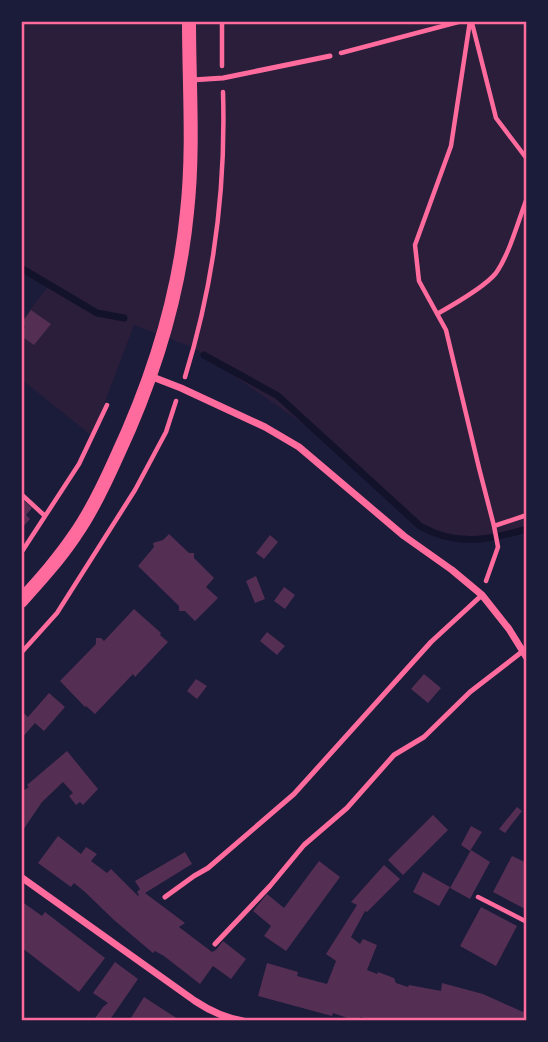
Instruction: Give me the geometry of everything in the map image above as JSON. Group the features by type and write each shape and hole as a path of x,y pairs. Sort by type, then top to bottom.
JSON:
{"main road":[{"path":"21,601 44,576 88,514 135,419 174,294 182,256 190,171 189,21"}],"street":[{"path":"150,376 265,427 299,447 404,536 482,595 525,654"},
{"path":"21,877 195,1001 230,1019 243,1021"}],"lane":[{"path":"189,80 222,78 330,56"},
{"path":"164,897 208,868 294,794 430,642 482,595"},
{"path":"215,944 270,886 304,845 347,808 394,755 424,737 470,692 525,654"}],"path":[{"path":"330,56 462,21"},
{"path":"471,21 496,118 527,159"},
{"path":"471,21 451,146 415,244 419,281 446,330 494,526 498,547 482,595"},
{"path":"438,314 495,275 527,198"},
{"path":"21,552 79,464 107,405"},
{"path":"21,494 44,516"},
{"path":"494,526 527,515"},
{"path":"478,897 527,922"}],"shaded area":[{"path":"21,21 527,21 527,527 486,537 460,538 447,536 420,524 319,435 194,348 134,325 92,436 21,379 21,322 48,286 85,307 67,293 21,267"}],"building":[{"path":"31,310 51,324 34,345 21,336 25,327 21,324"},
{"path":"21,498 32,508 26,515 30,519 21,529"},
{"path":"169,534 189,553 194,553 194,558 214,578 206,587 218,598 195,621 185,611 179,611 179,606 138,566 154,547 153,543 163,540"},
{"path":"270,535 278,542 264,559 256,553"},
{"path":"256,576 265,599 255,603 246,581"},
{"path":"284,587 295,595 285,609 274,601"},
{"path":"134,609 168,642 95,714 60,681 96,644 96,638 104,641"},
{"path":"267,632 285,646 277,655 260,641"},
{"path":"424,674 441,688 428,703 411,689"},
{"path":"196,679 207,686 197,699 187,691"},
{"path":"49,693 65,707 44,731 35,723 21,739 21,711 28,717"},
{"path":"67,751 98,789 83,805 80,802 76,805 69,796 73,793 63,782 42,802 21,833 21,792"},
{"path":"517,807 522,811 505,833 499,829"},
{"path":"433,815 448,830 403,875 388,860"},
{"path":"471,826 482,832 470,851 461,845"},
{"path":"58,836 81,854 86,847 97,854 91,861 107,873 111,869 138,896 140,889 135,881 185,852 192,864 145,893 185,923 179,927 212,952 223,941 246,959 231,979 213,966 200,984 164,956 155,951 153,953 74,883 71,887 38,863"},
{"path":"471,850 490,862 470,899 450,888"},
{"path":"512,856 527,863 527,910 493,892"},
{"path":"319,861 340,877 286,951 264,936 271,926 253,911 267,894 284,908"},
{"path":"384,865 400,879 365,911 351,937 360,944 363,939 377,945 367,970 394,978 396,983 408,987 409,985 441,991 442,983 483,994 523,1012 527,1004 527,1021 372,1021 360,1017 359,1021 356,1021 258,996 267,963 298,972 297,976 327,984 336,961 326,954 357,905 351,902"},
{"path":"423,872 450,887 439,906 413,892"},
{"path":"21,901 42,916 45,912 105,958 79,992 21,947"},
{"path":"481,907 517,926 496,966 460,946"},
{"path":"115,962 138,979 109,1021 93,1021 108,1003 93,993"},
{"path":"144,997 181,1021 129,1021"}],"waterway":[{"path":"21,268 97,313 124,318"},
{"path":"204,355 278,396 420,526 447,537 473,540 527,529"}]}
